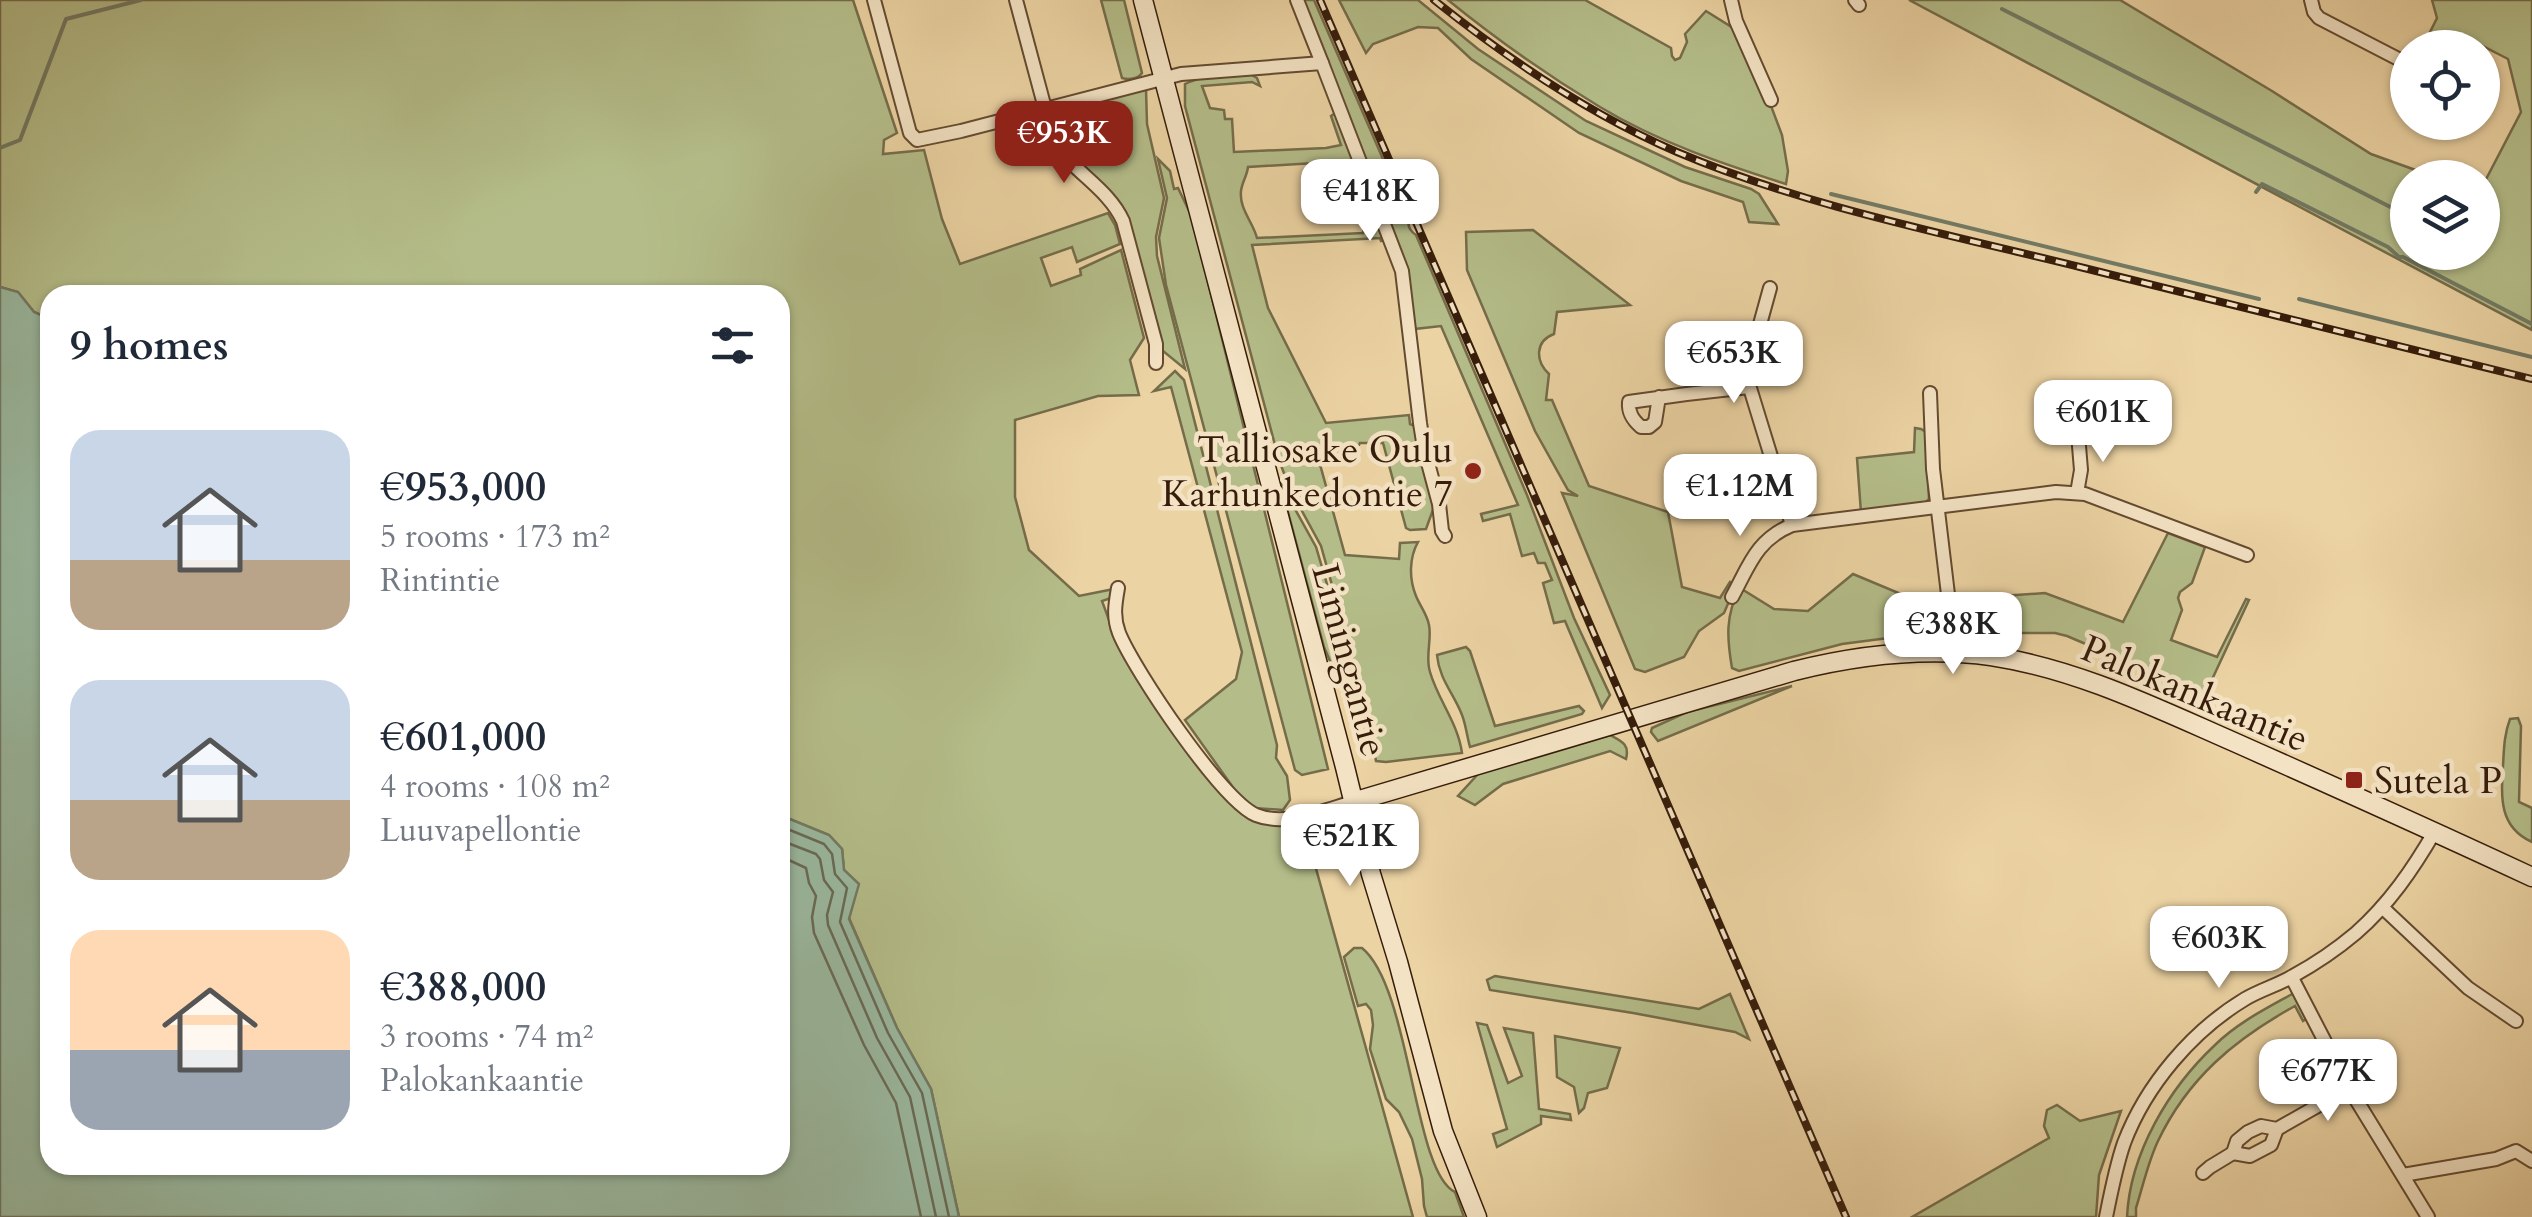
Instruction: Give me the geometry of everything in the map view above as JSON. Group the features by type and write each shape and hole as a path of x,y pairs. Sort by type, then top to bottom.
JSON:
{"main road":[{"name":"Limingantie","path":"1142,0 1371,874 1443,1132 1477,1217"},
{"name":"Palokankaantie","path":"1354,802 1794,671 1863,656 1987,656 2098,682 2532,877"}],"street":[{"path":"874,0 912,137 922,140 1164,77 1322,64"},
{"path":"1016,0 1050,130 1060,151 1114,205 1123,220 1156,344 1156,363"},
{"path":"1296,0 1402,271 1424,448 1445,536"},
{"path":"1732,0 1736,20 1771,100"},
{"path":"2310,0 2314,12 2325,22 2390,55"},
{"path":"1770,288 1746,375 1792,525"},
{"path":"1659,398 1749,387"},
{"path":"1930,393 1932,459 1955,654"},
{"path":"2077,493 2082,470 2078,434"},
{"path":"1732,598 1763,543 1792,525 2056,492 2077,493 2247,555"},
{"path":"1118,588 1114,610 1130,657 1190,745 1240,804 1269,819 1304,816 1354,802"},
{"path":"2106,1217 2124,1143 2154,1087 2193,1039 2246,998 2292,978 2356,933 2412,870 2434,831"},
{"path":"2382,907 2468,988 2516,1021"},
{"path":"2292,978 2349,1088 2428,1217"},
{"path":"2233,1153 2237,1140 2248,1132 2261,1126 2277,1128 2349,1088"},
{"path":"2203,1173 2233,1153 2250,1156 2271,1145 2277,1128"},
{"path":"2402,1175 2496,1160 2516,1151 2532,1161"}],"shaded area":[{"path":"0,0 853,0 897,133 884,140 883,154 924,150 942,219 960,264 1108,213 1115,225 1120,244 1077,262 1072,247 1041,258 1051,286 1081,275 1080,269 1121,250 1144,338 1130,360 1139,395 1098,396 1015,420 1015,497 1029,550 1079,596 1114,589 1111,598 1102,601 1113,631 1247,817 1303,822 1413,1217 959,1217 931,1089 897,1028 849,918 858,884 844,870 842,849 829,835 790,819 790,285 40,285 40,315 18,292 0,287"},
{"path":"1101,0 1124,0 1142,73 1136,78 1122,78"},
{"path":"1302,0 1314,0 1527,495 1574,618 1610,695 1602,708 1565,621 1554,623 1543,583 1552,580 1545,563 1538,563 1534,553 1522,556 1510,514 1483,521 1481,514 1518,505 1441,326 1414,329 1406,269 1396,238"},
{"path":"1339,0 1418,0 1478,49 1586,121 1685,167 1751,189 1759,194 1778,224 1749,222 1743,202 1681,181 1579,133 1471,59 1438,28 1418,27 1373,44 1366,53"},
{"path":"1448,0 1585,0 1671,48 1675,60 1680,58 1687,42 1685,34 1706,11 1733,28 1762,82 1782,135 1788,171 1786,184 1691,151 1622,120 1503,43"},
{"path":"1909,0 2120,0 2371,154 2390,161 2390,255"},
{"path":"2432,0 2532,0 2532,330 2419,270 2500,270 2500,160 2496,160 2521,112 2508,59 2500,55 2500,30 2431,30 2437,18"},
{"path":"1250,74 1260,86 1252,82 1202,86 1210,108 1224,110 1225,119 1232,119 1234,152 1341,145 1331,116 1334,114 1339,116 1355,164 1348,161 1248,167 1241,198 1257,238 1363,233 1364,227 1378,226 1384,240 1252,245 1268,308 1326,423 1409,415 1410,424 1415,426 1434,507 1426,529 1406,528 1383,443 1360,443 1318,457 1345,555 1399,559 1400,543 1418,542 1411,576 1429,625 1429,666 1462,753 1376,761 1366,706 1321,546 1279,460 1185,106 1185,84 1209,77"},
{"path":"1146,89 1147,124 1164,198 1156,237 1157,256 1185,369 1160,346 1127,220 1069,155 1058,139 1051,117 1054,112"},
{"path":"1158,159 1170,171 1174,189 1178,188 1192,217 1328,769 1302,775 1295,770 1166,285 1159,238 1167,198"},
{"path":"1533,230 1630,305 1557,312 1554,334 1540,346 1541,363 1549,374 1546,400 1552,400 1589,486 1668,512 1682,587 1720,598 1730,582 1736,585 1724,613 1699,631 1684,657 1645,672 1635,669 1562,493 1578,496 1568,490 1535,431 1467,270 1466,232"},
{"path":"1175,371 1184,380 1277,745 1276,758 1287,776 1290,800 1283,810 1254,808 1237,793 1185,720 1236,679 1242,652 1171,387 1154,391"},
{"path":"1915,428 1926,432 1929,499 1861,513 1857,458 1914,452"},
{"path":"1280,482 1316,547 1359,705 1349,706 1346,689 1342,689 1324,647"},
{"path":"2168,533 2205,547 2192,583 2180,592 2182,610 2171,640 2217,657 2246,599 2249,600 2202,701 2135,665 2067,636 2004,633 1964,628 1960,623 1958,599 2045,593 2123,622"},
{"path":"1853,574 1945,610 1947,635 1842,644 1739,671 1732,668 1728,627 1740,588 1774,609 1808,611"},
{"path":"1466,647 1495,726 1579,706 1584,711 1470,747 1462,715 1437,655"},
{"path":"1792,686 1658,741 1651,732 1652,728 1687,712"},
{"path":"2518,718 2519,802 2532,808 2532,842 2513,828 2504,810 2505,736 2510,719"},
{"path":"1610,735 1626,746 1626,759 1610,751 1503,784 1475,805 1458,796 1479,773"},
{"path":"1354,948 1362,948 1378,969 1391,1000 1430,1151 1441,1177 1455,1192 1464,1217 1427,1217 1412,1139 1399,1112 1386,1099 1370,1049 1371,1010 1366,1004 1358,1006 1344,957"},
{"path":"1495,976 1699,1009 1730,994 1749,1039 1735,1032 1490,990 1487,980"},
{"path":"2294,993 2306,1019 2303,1021 2295,1006 2252,1032 2215,1062 2184,1098 2154,1149 2136,1217 2127,1217 2144,1146 2182,1081 2233,1030"},
{"path":"1477,1023 1487,1025 1508,1083 1522,1076 1504,1028 1533,1033 1539,1109 1570,1114 1571,1120 1541,1116 1541,1124 1497,1147 1493,1134 1507,1129"},
{"path":"1555,1036 1620,1048 1607,1088 1588,1093 1579,1113 1574,1087 1557,1077"},
{"path":"2057,1105 2080,1121 2121,1111 2099,1175 2096,1217 1912,1217 2049,1138 2044,1126 2047,1110"}],"water":[{"path":"0,287 18,292 40,315 40,1175 790,1175 790,819 829,835 842,849 844,870 859,884 849,919 897,1028 931,1089 959,1217 0,1217"}],"waterway":[{"path":"0,148 20,140 66,19 141,0"},
{"path":"2002,9 2390,207"},
{"path":"2256,192 2262,184 2532,324"},
{"path":"1831,194 2259,299"},
{"path":"2299,299 2532,357"}],"railway":[{"path":"1320,0 1846,1217"},
{"path":"1434,0 1491,44 1581,103 1677,152 1776,189 1878,218 2532,379"}],"place":[{"name":"Talliosake Oulu Karhunkedontie 7","path":"1473,471"},
{"name":"Sutela P","path":"2354,780"}]}
